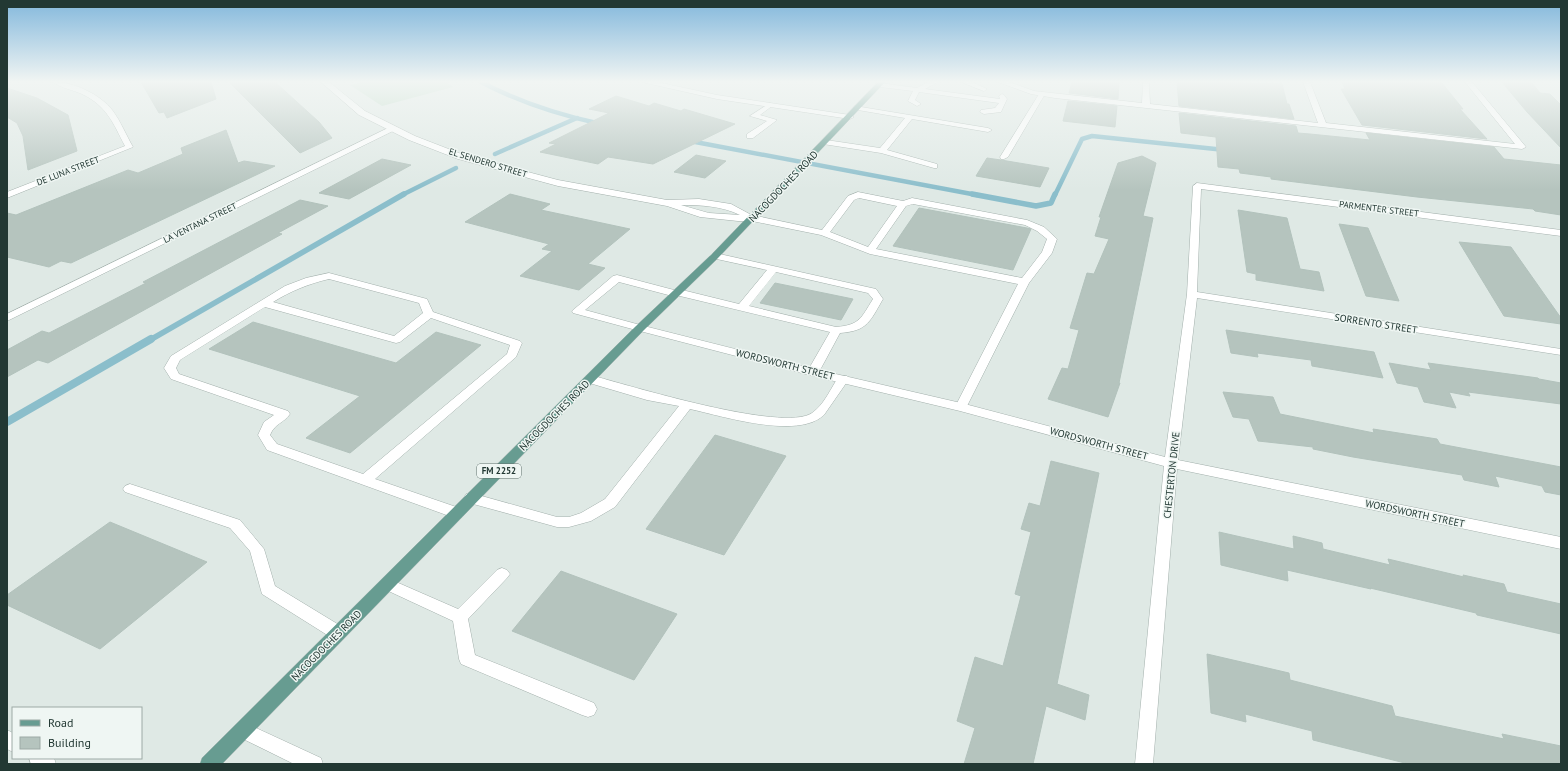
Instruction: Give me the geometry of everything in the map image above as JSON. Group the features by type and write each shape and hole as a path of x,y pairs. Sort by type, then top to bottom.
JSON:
{"main road":[{"name":"NACOGDOCHES ROAD","path":"209,764 640,328 715,256 849,118"}],"street":[{"name":"DE LUNA STREET","path":"7,195 129,148 113,118"},
{"name":"EL SENDERO STREET","path":"372,118 412,138 461,157 509,171 558,183 667,203 699,202 731,207 752,218"},
{"path":"750,136 773,120 763,118"},
{"path":"882,151 909,118"},
{"path":"916,118 988,130"},
{"path":"1004,157 1028,118"},
{"path":"1251,118 1522,147 1498,118"},
{"path":"1319,118 1322,126"},
{"name":"LA VENTANA STREET","path":"7,318 393,129"},
{"path":"823,144 882,151 934,166"},
{"name":"PARMENTER STREET","path":"1197,186 1561,233"},
{"name":"CHESTERTON DRIVE","path":"1144,764 1171,463 1192,294 1197,186"},
{"path":"824,234 851,198 858,195 903,204 912,202 1027,223 1038,226 1052,239 1047,253 1024,282 961,407"},
{"name":"EL SENDERO STREET","path":"667,203 691,213 714,218 752,218"},
{"path":"870,251 903,204"},
{"path":"752,218 824,234 870,251 1024,282"},
{"path":"677,293 836,330 853,329 864,322 878,299 872,291 715,256"},
{"path":"742,307 774,268"},
{"path":"365,480 512,355 516,343 429,314 423,300 329,276 288,288 176,358 170,368 174,376 284,414 268,425 264,435 272,447 457,513"},
{"name":"WORDSWORTH STREET","path":"677,293 617,278 577,311 813,372 961,407 1171,463 1561,543"},
{"name":"SORRENTO STREET","path":"1192,294 1561,352"},
{"path":"264,303 396,340 429,314"},
{"path":"813,372 836,330"},
{"path":"590,379 651,397 768,421 790,423 805,422 816,416 844,379"},
{"path":"472,498 557,522 569,522 586,517 610,503 687,404"},
{"path":"130,489 235,524 257,549 268,590 338,633"},
{"path":"460,617 502,574"},
{"path":"387,584 460,617"},
{"path":"460,617 467,659 588,709"},
{"path":"243,730 314,764"}],"building":[{"path":"9,118 69,118 77,151 28,170 23,136 17,123"},
{"path":"265,118 315,118 319,122 332,138 300,153"},
{"path":"599,118 715,118 735,124 653,164 608,157 598,164 540,152 556,144 549,143"},
{"path":"1064,118 1116,118 1115,127 1063,121"},
{"path":"1179,118 1224,118 1296,126 1298,133 1370,140 1366,133 1494,147 1504,159 1561,165 1561,215 1535,211 1533,209 1417,197 1271,179 1271,177 1240,173 1239,169 1218,167 1216,137 1181,133"},
{"path":"1358,118 1468,118 1487,139 1362,125"},
{"path":"1533,118 1561,118 1561,148"},
{"path":"226,130 238,163 244,161 275,166 71,263 61,261 49,267 7,257 7,213 16,215 128,170 138,173 183,154 181,148"},
{"path":"696,155 726,161 705,178 674,172"},
{"path":"1142,156 1156,163 1143,216 1153,218 1120,383 1108,417 1048,399 1062,368 1068,369 1079,330 1070,328 1087,273 1094,274 1109,239 1095,236 1101,217 1099,217 1118,163"},
{"path":"987,158 1049,168 1040,187 976,176"},
{"path":"382,159 411,165 349,199 319,193"},
{"path":"510,194 550,204 541,210 630,229 588,264 605,268 579,290 520,276 552,251 542,249 549,244 465,222"},
{"path":"300,200 328,206 278,233 282,234 48,363 38,360 7,377 7,350 42,331 49,333 146,283 143,282"},
{"path":"919,208 1031,229 1013,270 893,246"},
{"path":"1238,210 1287,218 1300,269 1319,272 1324,291 1256,280 1256,274 1247,272"},
{"path":"1339,224 1368,228 1399,301 1366,296"},
{"path":"1459,242 1511,247 1561,318 1561,324 1504,316"},
{"path":"775,283 853,299 841,320 760,303"},
{"path":"253,322 396,363 436,332 481,345 350,453 306,438 360,396 209,349"},
{"path":"1226,330 1374,352 1383,378 1312,366 1311,360 1257,353 1258,357 1231,353"},
{"path":"1389,363 1431,370 1428,363 1538,378 1561,383 1561,404 1468,392 1470,396 1449,392 1456,408 1424,402 1418,387 1397,383"},
{"path":"1223,392 1273,397 1280,414 1374,433 1373,429 1437,439 1440,444 1561,467 1561,495 1545,492 1542,486 1495,476 1499,487 1464,480 1462,475 1353,457 1313,449 1313,447 1258,441 1249,419 1233,417"},
{"path":"715,435 786,456 724,555 646,529"},
{"path":"1051,461 1099,473 1057,684 1089,695 1085,720 1046,706 1033,764 964,764 975,728 957,721 975,657 1003,666 1021,596 1015,594 1031,532 1021,529 1029,503 1040,506"},
{"path":"110,522 207,562 100,649 7,605 7,595"},
{"path":"1219,532 1294,549 1293,536 1322,543 1323,549 1390,565 1388,559 1464,577 1463,575 1504,584 1507,592 1561,604 1561,634 1370,588 1371,589 1287,570 1288,581 1221,565"},
{"path":"561,571 677,614 634,680 512,631"},
{"path":"1207,654 1289,673 1290,680 1392,706 1395,716 1504,739 1502,734 1561,746 1561,764 1409,764 1313,740 1312,731 1245,714 1246,722 1211,713"}],"waterway":[{"path":"495,154 577,118"},
{"path":"578,118 601,124"},
{"path":"1055,195 1082,139 1092,136 1225,150"},
{"path":"690,141 977,195"},
{"path":"404,194 456,168"},
{"path":"150,340 404,194"},
{"path":"972,194 1036,206 1051,203 1055,194"},
{"path":"7,422 151,339"}]}
